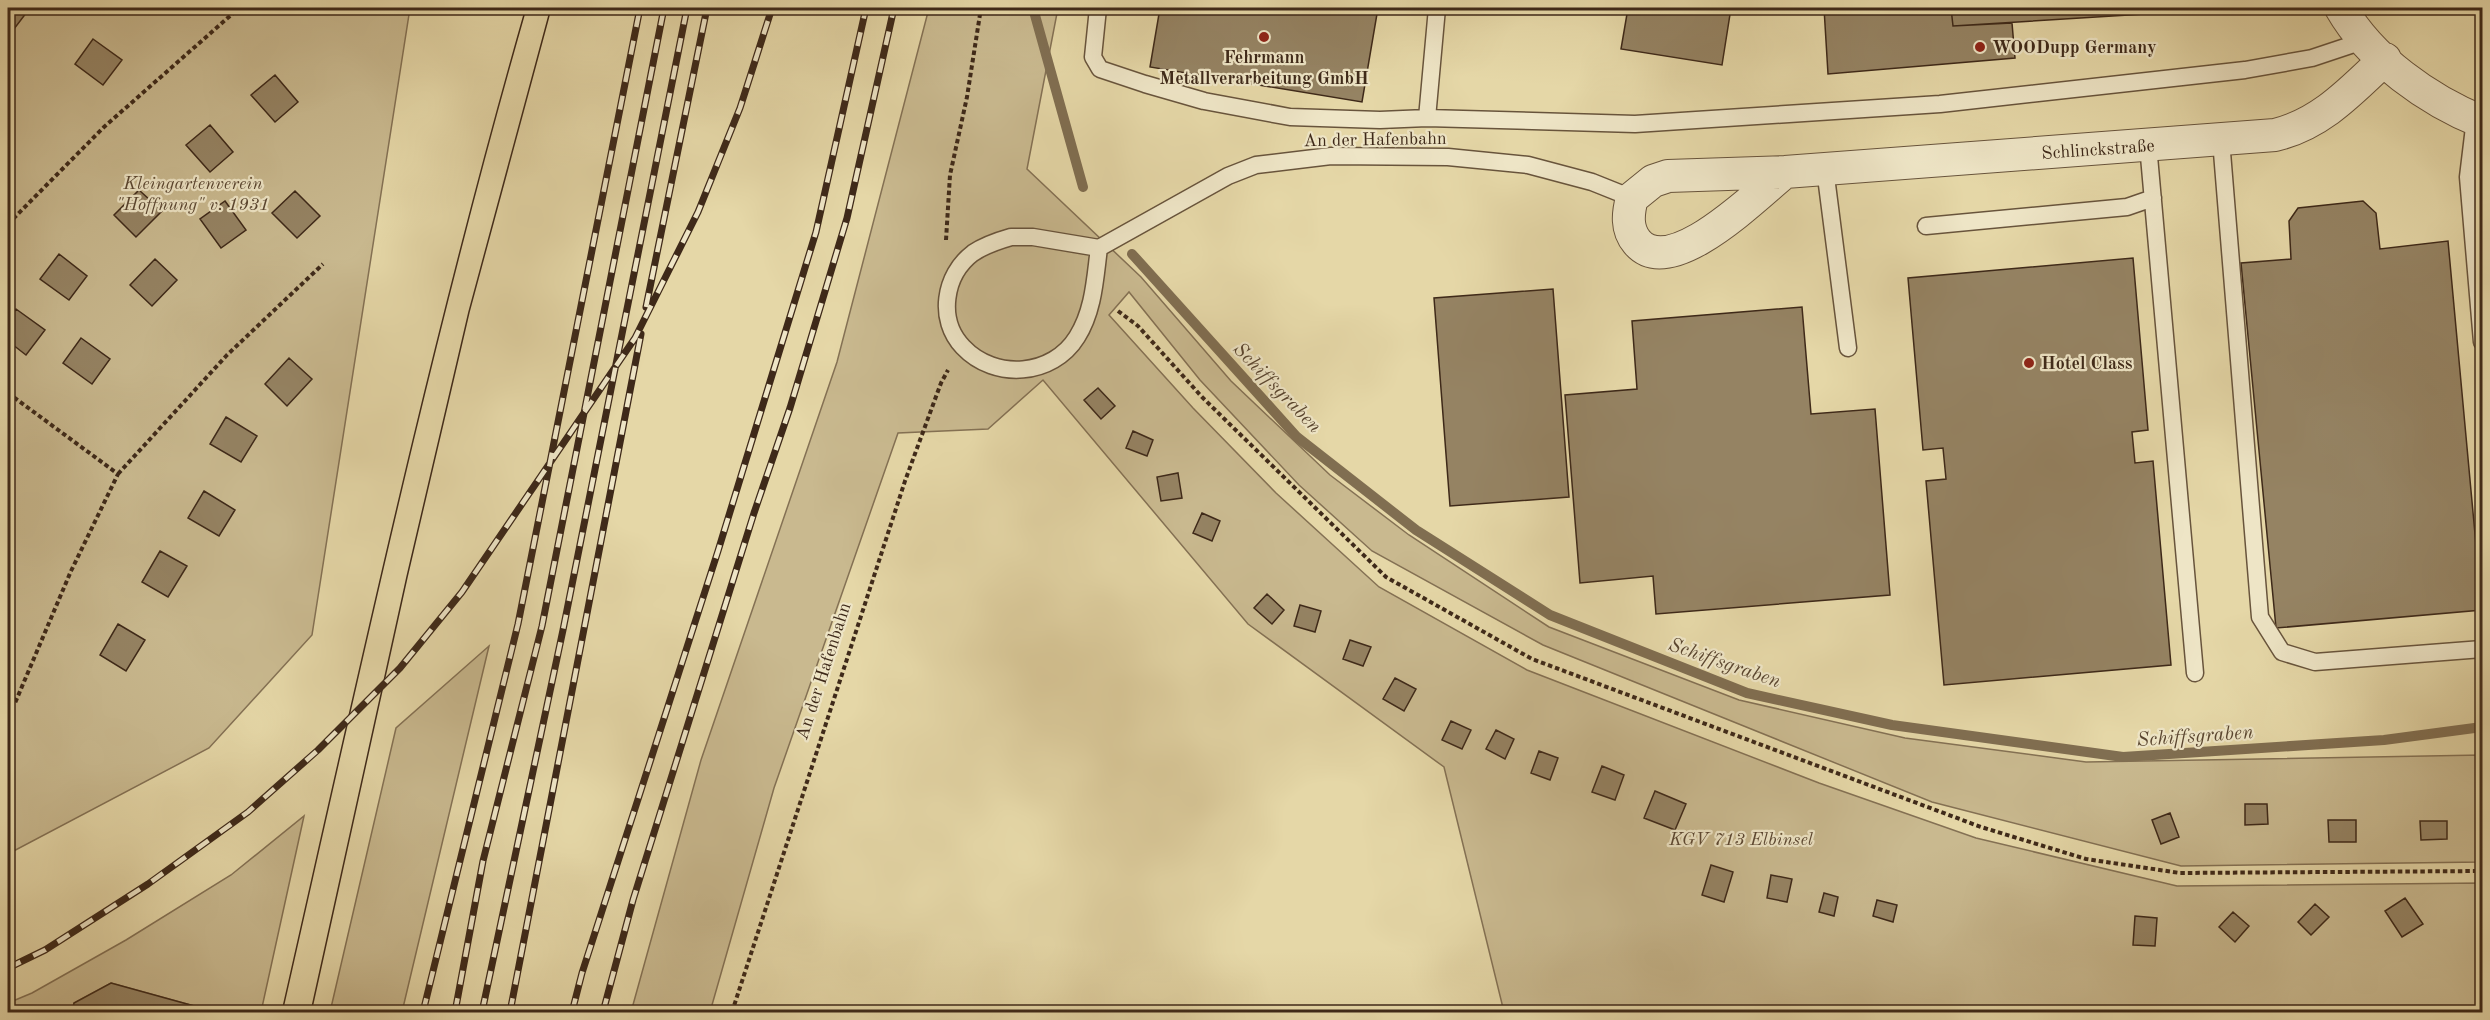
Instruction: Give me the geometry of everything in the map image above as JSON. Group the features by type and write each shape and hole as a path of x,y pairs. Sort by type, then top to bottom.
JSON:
{"street":[{"path":"2341,8 2375,50 2424,92 2479,121"},
{"name":"Schlinckstraße","path":"1632,198 1653,181 1668,176 1785,172 2275,135 2310,123 2328,111 2375,50"},
{"path":"1632,198 1628,222 1632,235 1640,245 1652,252 1670,252 1688,246 1710,232 1785,172"}],"lane":[{"path":"1098,8 1093,57 1100,69 1204,101 1290,117 1380,120 1427,118 1635,124 1940,104 2245,70 2375,50"},
{"path":"1427,118 1437,8"},
{"path":"2479,121 2468,177 2482,342"},
{"path":"2221,140 2260,617 2282,652 2315,662 2482,648"},
{"path":"2148,145 2195,673"},
{"name":"An der Hafenbahn","path":"1099,248 1228,176 1256,165 1331,156 1448,157 1528,165 1592,182 1632,198"},
{"path":"1824,169 1848,348"},
{"path":"1926,226 2127,207 2153,198"},
{"path":"1011,237 1033,237 1099,248 1090,310 1079,335 1068,351 1052,363 1031,370 1009,369 985,364 963,347 951,328 947,309 948,289 956,269 987,244 1011,237"}],"path":[{"path":"8,224 104,127 239,8"},
{"path":"956,269 946,242 947,203 950,175 967,97 981,8"},
{"path":"15,703 71,571 118,474 226,355 323,264"},
{"path":"1093,292 1138,326 1202,397 1386,577 1532,659 1981,827 2086,859 2180,873 2482,871"},
{"name":"An der Hafenbahn","path":"732,1012 905,481 941,383 963,347"},
{"path":"8,393 118,474"},
{"path":"2464,1012 2482,1004"}],"green space":[{"name":"Kleingartenverein \"Hoffnung\" v. 1931","path":"8,8 410,8 312,635 209,748 8,854"},
{"name":"KGV 713 Elbinsel","path":"929,8 1058,8 1027,169 1141,277 1231,381 1330,475 1409,535 1549,627 1739,700 1905,738 2086,762 2482,755 2482,862 2181,866 1932,802 1543,645 1372,551 1299,485 1200,380 1129,292 1109,315 1193,408 1276,493 1379,587 1527,670 1819,783 1976,838 2177,886 2482,883 2482,1012 1504,1012 1444,767 1248,624 1043,380 988,429 898,433 774,788 710,1012 631,1012 701,760 837,362"},
{"path":"489,646 402,1012 330,1012 396,728"},
{"path":"304,816 261,1012 216,1012 111,983 74,1003 72,1012 8,1012 8,1003 32,993 126,940 231,875"}],"building":[{"path":"8,8 30,8 14,29 8,24"},
{"name":"Fehrmann Metallverarbeitung GmbH","path":"1160,8 1378,8 1362,102 1150,67"},
{"path":"1628,8 1731,8 1722,65 1621,49"},
{"path":"1824,8 1951,8 1953,26 2012,23 2015,58 1828,74"},
{"path":"1951,8 2225,8 2225,9 1953,26"},
{"path":"93,39 122,60 103,85 75,64"},
{"path":"275,75 298,102 275,122 251,95"},
{"path":"210,125 233,152 210,172 186,145"},
{"path":"139,190 162,211 136,237 114,215"},
{"path":"295,191 320,216 297,238 272,213"},
{"path":"225,201 246,230 221,248 200,219"},
{"path":"2363,201 2376,213 2380,249 2448,241 2482,610 2276,628 2241,263 2291,259 2289,221 2298,208"},
{"path":"59,254 87,276 69,300 40,279"},
{"path":"2133,258 2148,430 2132,432 2135,463 2153,461 2171,665 1944,685 1926,481 1946,479 1943,448 1923,450 1908,278"},
{"path":"155,259 177,280 152,306 130,285"},
{"path":"1553,289 1569,497 1450,506 1434,298"},
{"path":"1802,307 1811,414 1875,409 1890,595 1656,614 1653,576 1580,583 1565,395 1637,389 1632,321"},
{"path":"16,309 45,330 26,355 8,341 8,321"},
{"path":"81,338 110,359 92,384 63,363"},
{"path":"289,358 312,379 287,406 265,384"},
{"path":"1098,388 1115,406 1101,419 1084,400"},
{"path":"226,417 257,436 241,462 210,444"},
{"path":"1133,431 1153,440 1147,456 1126,448"},
{"path":"1178,473 1182,498 1161,501 1157,477"},
{"path":"204,491 235,510 219,536 188,518"},
{"path":"1202,513 1220,521 1212,541 1193,533"},
{"path":"160,551 187,566 168,597 142,582"},
{"path":"1267,594 1284,610 1272,624 1254,608"},
{"path":"1300,605 1321,611 1315,632 1294,626"},
{"path":"118,624 145,640 126,671 100,655"},
{"path":"1350,640 1371,647 1363,666 1343,659"},
{"path":"1395,678 1416,689 1404,711 1383,699"},
{"path":"1451,721 1471,730 1462,749 1442,740"},
{"path":"1496,730 1514,739 1505,759 1486,749"},
{"path":"1539,751 1558,758 1550,780 1531,773"},
{"path":"1602,766 1624,775 1615,800 1592,792"},
{"path":"1655,791 1686,804 1675,830 1644,818"},
{"path":"2245,804 2267,804 2268,824 2245,825"},
{"path":"2170,813 2179,837 2161,844 2152,820"},
{"path":"2328,820 2356,820 2356,842 2329,842"},
{"path":"2420,821 2447,821 2447,839 2421,840"},
{"path":"1711,865 1733,872 1724,902 1702,895"},
{"path":"1771,875 1792,879 1787,902 1767,898"},
{"path":"1824,893 1838,897 1834,916 1819,912"},
{"path":"2405,898 2423,924 2402,937 2385,911"},
{"path":"1877,900 1897,905 1893,922 1873,916"},
{"path":"2315,904 2329,917 2311,935 2298,922"},
{"path":"2233,912 2249,926 2235,942 2219,927"},
{"path":"2135,916 2157,918 2155,946 2133,945"},
{"path":"111,983 216,1012 72,1012 74,1003"}],"waterway":[{"name":"Schiffsgraben","path":"1033,8 1083,187"},
{"name":"Schiffsgraben","path":"1132,254 1297,437 1416,530 1550,615 1747,693 1892,725 2123,757 2384,740 2482,727"}],"tram line":[{"path":"282,1012 427,383 458,257 526,8"},
{"path":"311,1012 407,577 469,312 551,8"}],"railway":[{"path":"423,1012 518,624 640,8"},
{"path":"455,1012 483,861 542,626 664,8"},
{"path":"482,1012 563,630 687,8"},
{"path":"646,307 707,8"},
{"path":"8,968 45,950 148,884 248,812 318,750 400,668 462,592 635,338 698,212 740,108 772,8"},
{"path":"572,1012 582,973 718,551 816,232 866,8"},
{"path":"603,1012 633,900 754,513 790,408 847,218 894,8"},
{"path":"510,1012 641,334"}],"place":[{"name":"Fehrmann Metallverarbeitung GmbH","path":"1264,37"},
{"name":"WOODupp Germany","path":"1980,47"},
{"name":"Hotel Class","path":"2029,363"}]}
